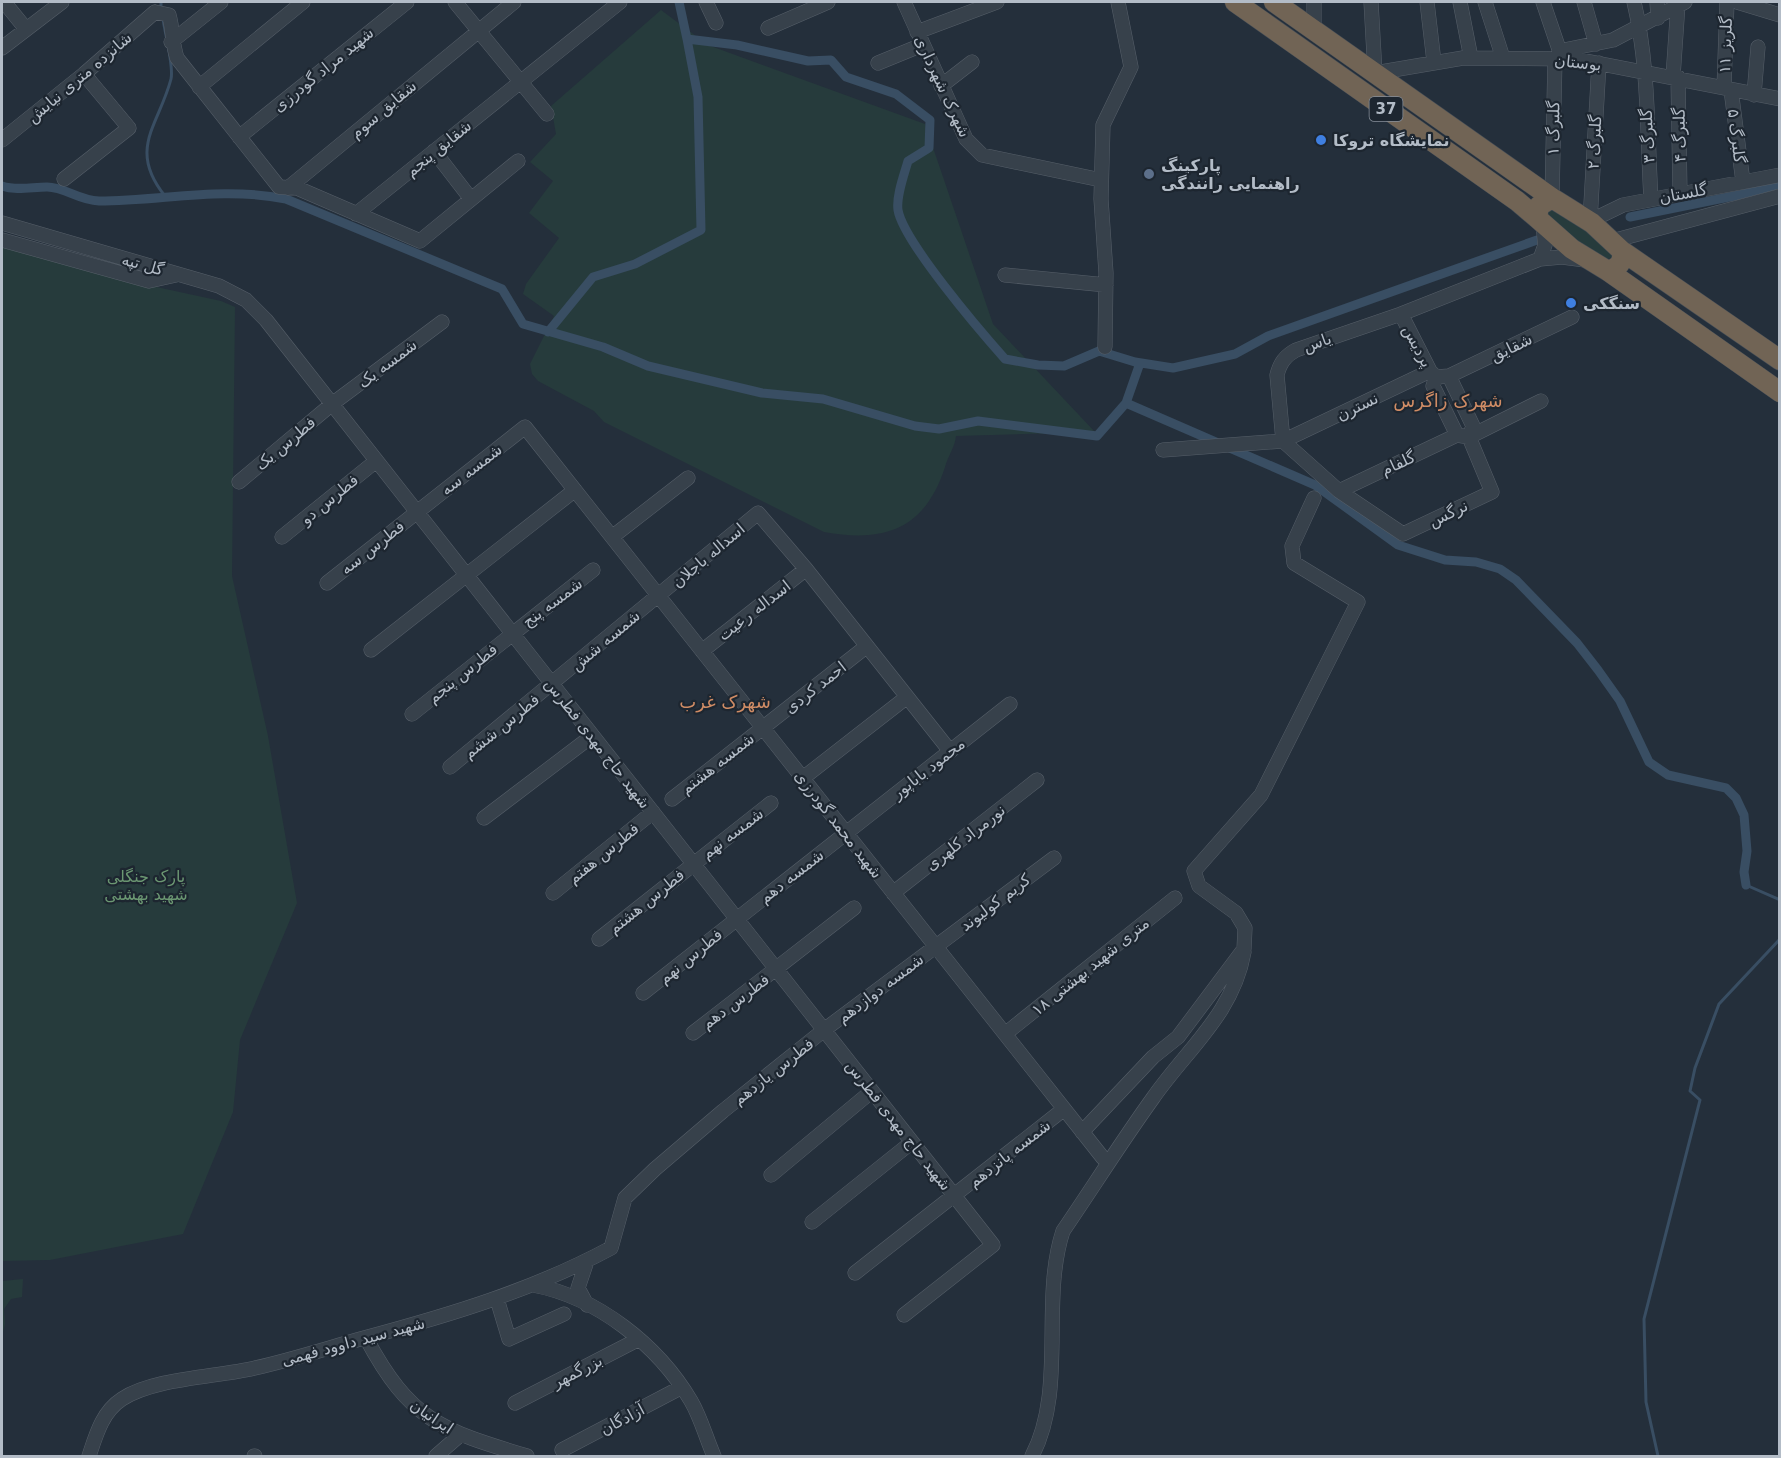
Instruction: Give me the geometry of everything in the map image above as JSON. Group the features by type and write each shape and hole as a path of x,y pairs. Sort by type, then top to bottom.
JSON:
{"highway":[{"name":"37","path":"1235,2 1517,201 1590,260 1779,392"},
{"name":"37","path":"1281,4 1314,30 1552,198 1590,221 1617,246 1778,355"},
{"path":"1540,221 1539,206 1552,198"},
{"path":"1608,271 1617,268 1621,263 1617,246"}],"street":[{"path":"4,2 26,29"},
{"path":"2,48 62,2"},
{"path":"171,42 221,2"},
{"path":"199,87 303,2"},
{"name":"شهید مراد گودرزی","path":"239,137 407,2"},
{"path":"454,2 548,114"},
{"name":"شقایق سوم","path":"288,188 514,2"},
{"name":"شقایق پنجم","path":"356,214 620,2"},
{"path":"706,2 716,23"},
{"path":"768,28 828,2"},
{"name":"شهرک شهرداری","path":"904,2 966,139 982,155 1101,180"},
{"path":"878,63 920,38 997,2"},
{"path":"1105,347 1106,285 1101,180 1103,124 1131,68 1118,2"},
{"path":"1314,2 1314,30"},
{"path":"1371,2 1375,73"},
{"path":"1427,2 1434,62"},
{"path":"1460,2 1471,58"},
{"path":"1485,2 1503,57"},
{"name":"گلبرگ ۱","path":"1543,2 1558,56 1552,198"},
{"path":"1584,2 1596,44"},
{"name":"گلبرگ ۳","path":"1634,2 1639,24 1644,72 1651,199"},
{"path":"1657,2 1658,18"},
{"name":"گلریز ۱۱","path":"1727,2 1727,89"},
{"path":"1740,2 1772,9"},
{"path":"1558,56 1613,40 1639,24 1658,18 1681,3"},
{"name":"گلبرگ ۴","path":"1680,193 1675,77 1681,3"},
{"path":"159,9 172,28 171,42 177,58 279,187 297,188 420,241 518,161"},
{"name":"شانزده متری نیایش","path":"2,140 84,74 159,9"},
{"path":"1754,95 1758,47"},
{"name":"بوستان","path":"1375,73 1471,58 1558,56 1675,77 1754,95 1779,104"},
{"path":"941,86 972,62"},
{"name":"گلبرگ ۲","path":"1590,221 1599,63"},
{"path":"64,179 129,128 84,74"},
{"name":"گلبرگ ۵","path":"1727,89 1743,182"},
{"path":"434,151 471,199"},
{"name":"گلستان","path":"1590,221 1623,205 1779,175"},
{"name":"گلستان","path":"1617,246 1779,196"},
{"path":"1540,221 1545,246 1540,259"},
{"name":"گل تپه","path":"2,223 178,274"},
{"name":"گل تپه","path":"2,240 149,281 178,274"},
{"name":"یاس","path":"1283,441 1277,375 1280,365 1288,354 1401,314 1540,259 1562,257 1590,260"},
{"name":"شهید حاج مهدی فطرس","path":"178,274 219,286 246,300 266,320 993,1245 904,1315"},
{"path":"1005,275 1106,285"},
{"name":"پردیس","path":"1401,314 1438,375 1433,386 1463,436 1492,492"},
{"name":"شقایق","path":"1438,375 1572,317"},
{"name":"شمسه یک","path":"332,404 442,322"},
{"name":"نسترن","path":"1283,441 1438,375"},
{"name":"گلفام","path":"1339,492 1541,400"},
{"name":"فطرس یک","path":"239,482 332,404"},
{"name":"شهید محمد گودرزی","path":"525,427 1103,1158"},
{"name":"شمسه سه","path":"416,512 525,427"},
{"path":"1163,450 1283,441 1339,492"},
{"name":"فطرس دو","path":"282,537 376,461"},
{"path":"612,537 688,478"},
{"path":"371,651 575,490"},
{"name":"نرگس","path":"1339,492 1403,534 1492,492"},
{"path":"1032,1456 1042,1436 1052,1354 1056,1254 1064,1231 1154,1096 1226,1005 1239,978 1245,928 1236,913 1199,886 1194,871 1261,795 1358,602 1294,563 1292,546 1314,498"},
{"name":"فطرس سه","path":"327,583 416,512"},
{"name":"اسداله باجلان","path":"658,596 758,513 806,569"},
{"path":"806,569 950,751"},
{"name":"اسداله رعیت","path":"702,651 806,569"},
{"name":"شمسه پنج","path":"512,633 593,570"},
{"name":"شمسه شش","path":"552,684 658,596"},
{"name":"فطرس پنجم","path":"412,714 512,633"},
{"name":"احمد کردی","path":"763,728 867,646"},
{"name":"فطرس ششم","path":"450,767 552,684"},
{"path":"803,778 907,696"},
{"name":"محمود باباپور","path":"846,833 1010,704"},
{"name":"شمسه هشتم","path":"672,798 763,728"},
{"path":"484,818 592,736"},
{"name":"نورمراد کلهری","path":"893,893 1037,780"},
{"name":"شمسه نهم","path":"692,863 771,803"},
{"name":"فطرس هفتم","path":"553,893 653,812"},
{"name":"شمسه دهم","path":"736,918 846,833"},
{"name":"کریم کولیوند","path":"936,946 1054,858"},
{"name":"فطرس هشتم","path":"599,939 692,863"},
{"name":"۱۸ متری شهید بهشتی","path":"1005,1034 1175,898"},
{"name":"فطرس دهم","path":"693,1033 854,908"},
{"name":"فطرس نهم","path":"643,993 736,918"},
{"name":"شمسه دوازدهم","path":"824,1030 936,946"},
{"path":"1082,1132 1129,1081 1178,1037 1244,949"},
{"name":"فطرس یازدهم","path":"611,1248 625,1198 723,1111 824,1030"},
{"path":"771,1175 872,1091"},
{"name":"شمسه پانزدهم","path":"855,1274 1064,1109"},
{"path":"812,1222 912,1142"},
{"name":"شهید سید داوود فهمی","path":"89,1456 99,1426 110,1409 122,1399 141,1390 254,1368 497,1299 587,1261 611,1248"},
{"path":"587,1261 578,1287 587,1305"},
{"path":"532,1285 554,1289 587,1305 639,1339 652,1351 682,1387 700,1420 714,1456"},
{"path":"497,1299 509,1339 564,1314"},
{"name":"ایرانیان","path":"366,1338 384,1372 406,1399 445,1428 527,1456"},
{"name":"بزرگمهر","path":"516,1403 639,1339"},
{"name":"آزادگان","path":"562,1450 682,1387"},
{"path":"436,1456 460,1435"}],"green space":[{"path":"661,10 708,45 925,124 993,324 1095,432 956,436 937,488 914,518 884,533 846,535 824,532 604,422 594,411 538,381 532,374 530,364 554,316 523,294 526,284 559,238 529,213 553,181 530,162 556,134 551,106"},
{"path":"1552,208 1568,214 1600,234 1608,242 1614,256 1605,261 1572,243 1547,218 1547,213"},
{"name":"پارک جنگلی شهید بهشتی","path":"2,246 115,278 221,301 235,307 232,576 268,736 297,903 240,1040 233,1112 183,1234 50,1260 2,1261"},
{"path":"23,1279 22,1297 11,1299 4,1309 5,1324 2,1336 2,1281"}],"waterway":[{"path":"161,2 161,9"},
{"path":"679,2 687,39 737,45 808,61 831,60 846,77 896,94 930,120 929,148 908,161 899,192 898,210 913,243 928,264 1005,359 1038,365 1064,366 1099,351 1135,362 1173,368 1235,354 1268,336 1537,240"},
{"path":"163,19 172,74 149,137 147,150 148,164 165,196"},
{"path":"548,332 593,277 635,264 701,230 698,97 687,39"},
{"path":"1630,217 1739,195 1780,184"},
{"path":"2,186 18,189 54,188 99,201 215,194 262,195 286,199 502,289 523,324 603,347 648,366 762,393 823,399 915,426 939,429 978,421 1097,436 1126,403 1315,485 1398,545 1445,560 1476,562 1500,569 1516,580 1577,643 1598,670 1620,701 1649,762 1668,775 1726,788 1736,798 1744,815 1747,851 1744,872 1746,885"},
{"path":"1126,403 1140,363"},
{"path":"1746,885 1780,900"},
{"path":"1658,1456 1646,1402 1644,1319 1700,1100 1690,1091 1695,1068 1719,1004 1780,939"}],"place":[{"name":"نمایشگاه تروکا","path":"1321,140"},
{"name":"پارکینگ راهنمایی رانندگی","path":"1149,174"},
{"name":"سنگکی","path":"1571,303"}],"district":[{"name":"شهرک زاگرس","path":"1448,401"},
{"name":"شهرک غرب","path":"725,702"}]}
